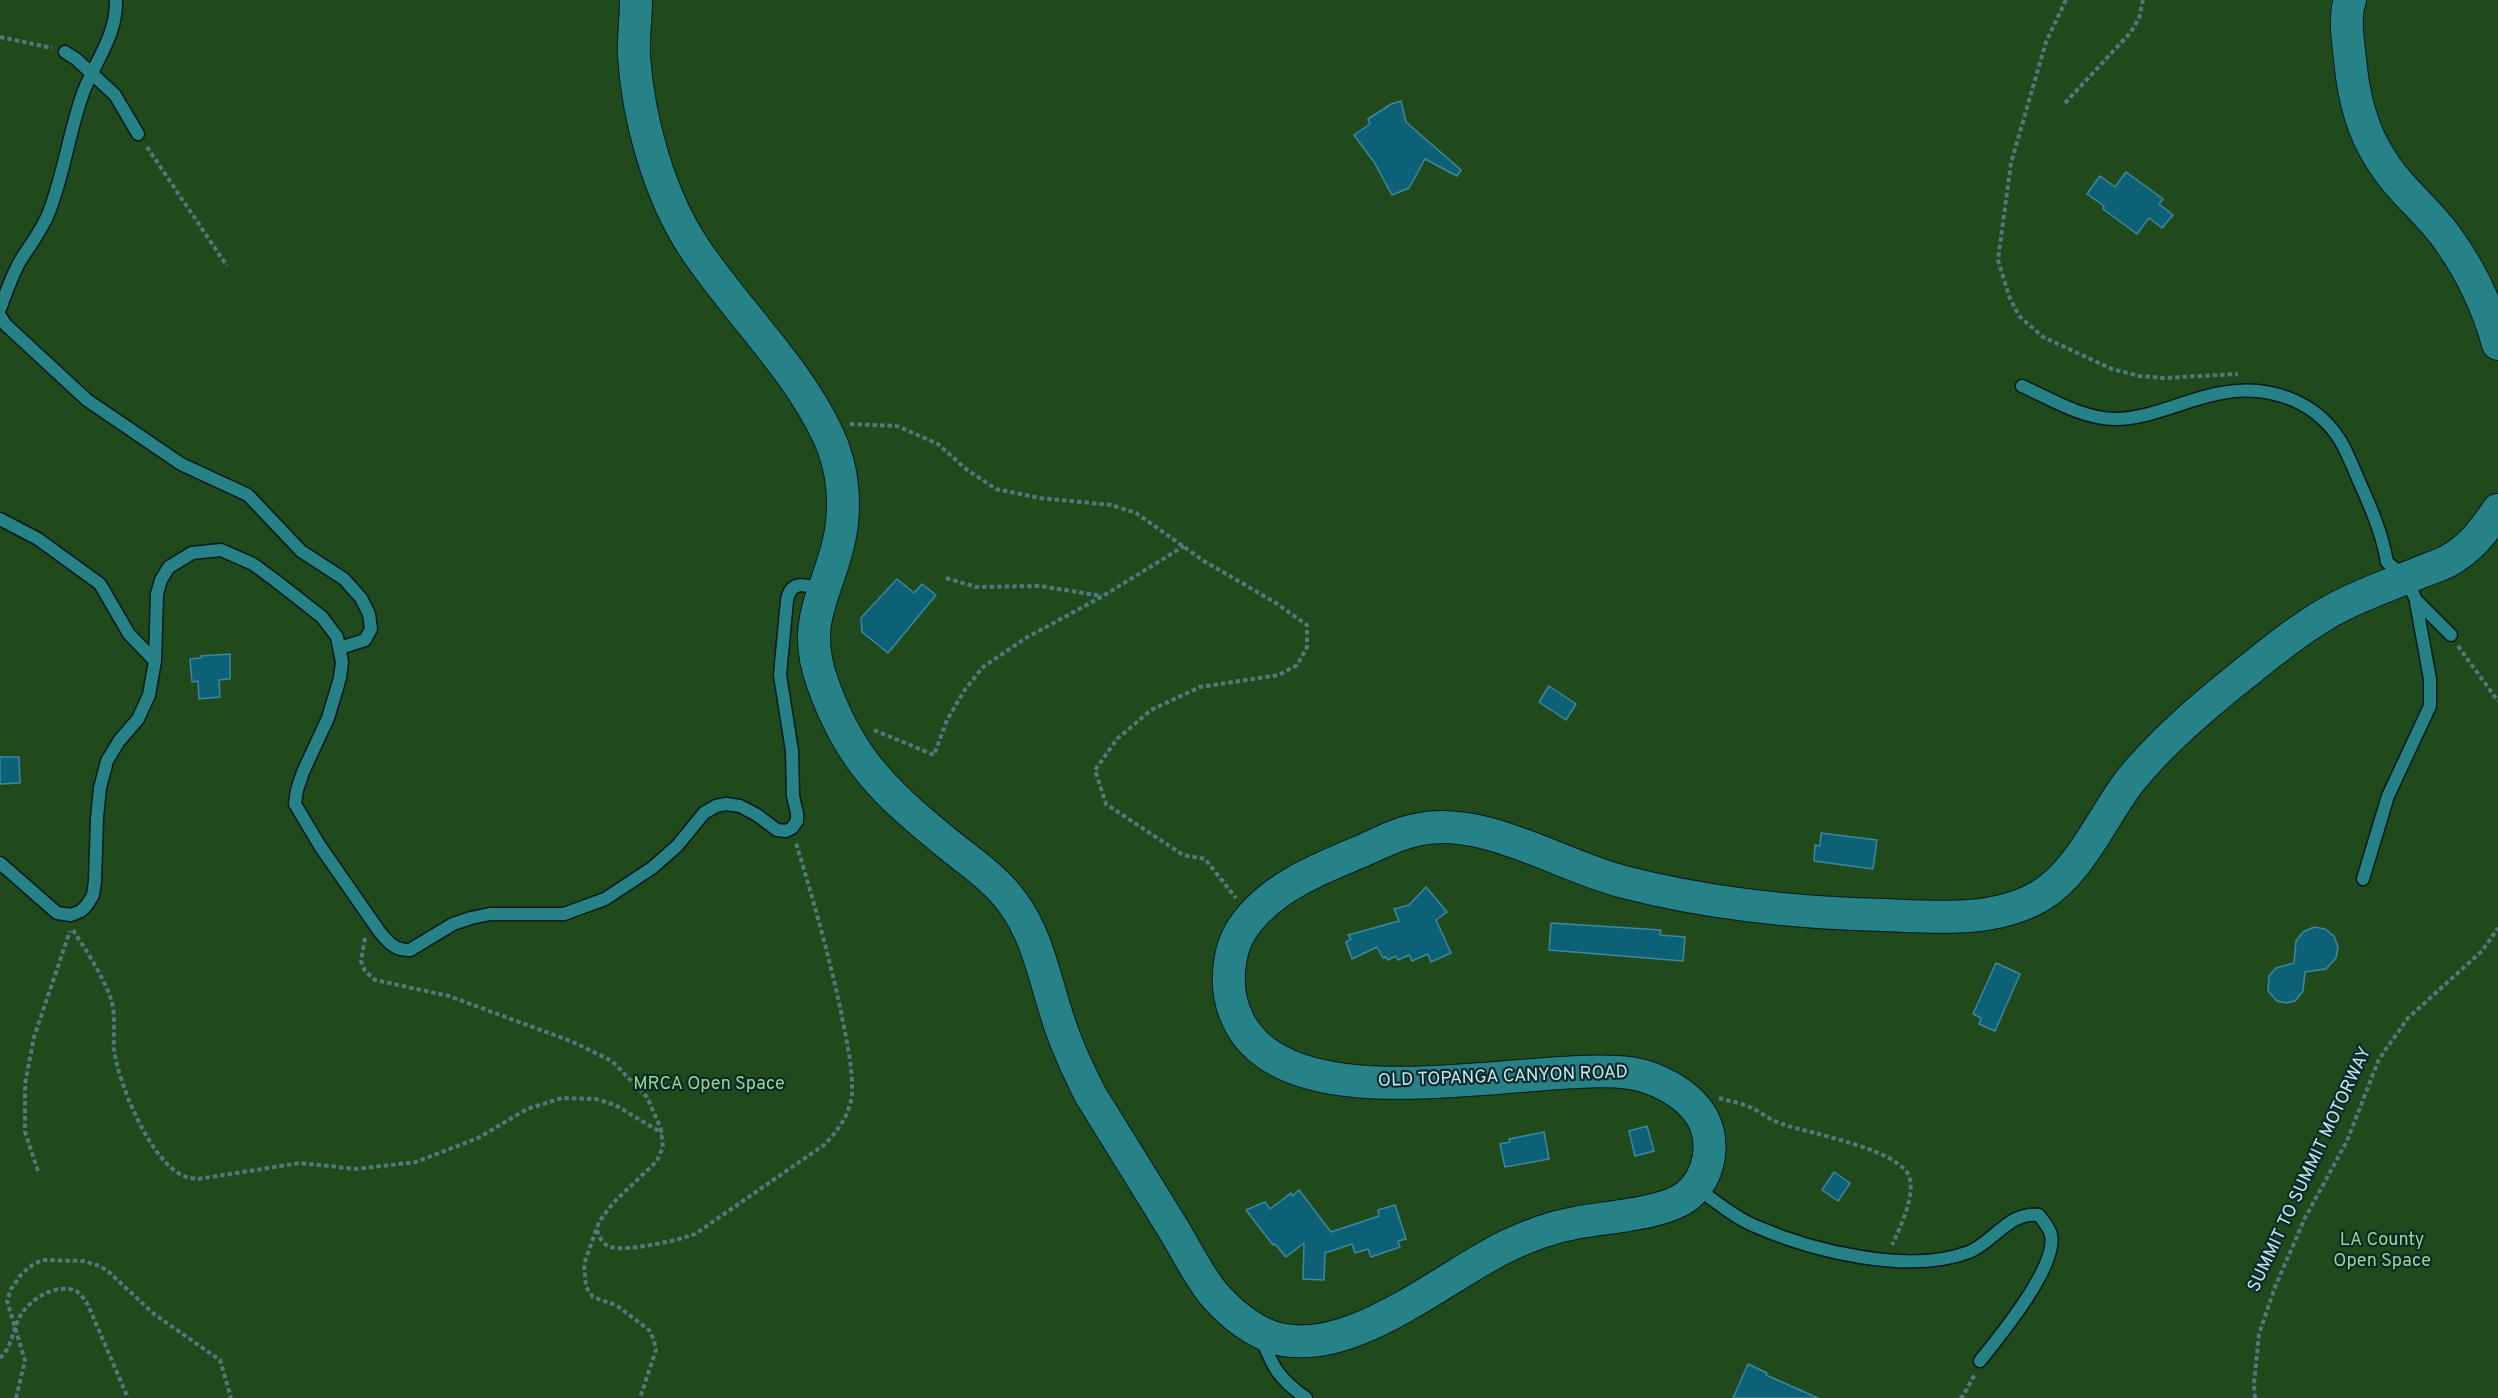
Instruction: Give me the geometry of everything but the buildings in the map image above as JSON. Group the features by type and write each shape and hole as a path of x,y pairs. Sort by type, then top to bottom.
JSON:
{"main road":[{"path":"636,0 634,56 639,97 648,141 674,208 692,245 782,363 819,417 835,451 842,483 843,514 836,551 822,590 814,623 816,665 829,702 867,769 892,798 980,870 1012,901 1035,944 1058,1021 1090,1094 1212,1291 1244,1322 1259,1332 1281,1340 1318,1341 1382,1320 1497,1250 1517,1241 1556,1227 1677,1203 1697,1188"},
{"path":"2350,0 2348,31 2352,76 2361,120 2380,159 2450,241 2488,311 2498,344"},
{"name":"OLD TOPANGA CANYON ROAD","path":"1697,1188 1707,1168 1710,1148 1709,1133 1700,1114 1692,1104 1659,1082 1632,1073 1579,1073 1404,1084 1319,1075 1278,1062 1264,1054 1243,1033 1230,1002 1230,963 1234,945 1252,917 1272,896 1321,868 1417,829 1456,827 1500,837 1618,881 1750,906 1853,915 1954,917 2014,908 2055,886 2073,866 2133,777 2183,727 2243,674 2334,609 2411,589 2478,538 2498,510"}],"lane":[{"path":"0,309 21,260 36,240 50,211 83,94 106,47 117,16 116,0"},
{"path":"65,52 115,95 138,134"},
{"path":"0,316 6,325 87,400 181,464 248,495 301,551 344,579 361,598 369,614 371,629 365,640 340,648"},
{"path":"2022,386 2086,414 2116,419 2133,417 2219,393 2243,389 2278,393 2316,414 2340,441 2382,536 2387,562 2451,635"},
{"path":"0,519 38,539 100,584 129,634 156,661"},
{"path":"0,863 57,913 70,915 81,911 87,905 93,894 95,881 100,788 107,761 119,741 138,719 149,695 156,661 160,580 169,567 192,553 221,550 237,555 276,580 322,616 337,637 340,648 340,678 335,698 303,772 295,804 320,846 369,917 388,942 403,950 410,950 453,924 471,918 490,914 564,914 605,899 652,868 677,846 704,813 716,806 726,804 740,806 777,830 786,831 792,828 797,821 793,796 792,751 780,675 788,592 802,584 822,590"},
{"path":"2363,879 2388,796 2430,706 2430,679 2411,589"},
{"path":"1697,1188 1753,1225 1763,1229 1794,1241 1884,1262 1950,1259 1978,1249 2016,1218 2028,1213 2039,1215 2051,1234 2049,1260 2013,1319 1980,1361"},
{"path":"1259,1332 1276,1373 1306,1398"}],"path":[{"path":"2066,0 2046,42 2011,163 1998,260 2009,296 2019,315 2043,337 2112,369 2139,376 2164,378 2230,372 2258,378 2278,393"},
{"path":"2065,103 2131,32 2139,18 2143,0"},
{"path":"0,37 40,44 65,52"},
{"path":"138,134 227,266"},
{"path":"842,424 897,426 938,444 966,469 996,489 1040,498 1119,508 1136,513 1203,561 1276,603 1307,625 1307,647 1297,665 1279,675 1200,687 1151,710 1117,739 1095,770 1106,804 1183,855 1205,859 1252,917"},
{"path":"874,730 934,755 947,720 964,691 983,667 1026,638 1103,596 1184,546"},
{"path":"946,578 976,587 1040,586 1103,596"},
{"path":"2451,635 2498,702"},
{"path":"596,1228 601,1240 611,1247 626,1248 676,1242 695,1234 824,1145 836,1133 844,1117 852,1094 847,1044 828,951 792,828"},
{"path":"369,917 361,962 365,971 375,980 449,996 573,1042 612,1061 647,1097 662,1133 663,1147 657,1161 613,1203 596,1228 584,1264 586,1287 593,1297 616,1305 649,1330 654,1340 656,1350 640,1398"},
{"path":"38,1171 25,1132 25,1084 34,1037 71,927 95,963 112,1001 114,1052 124,1089 145,1132 161,1156 184,1176 198,1179 300,1163 356,1169 416,1162 478,1138 527,1109 562,1098 596,1100 615,1106 662,1133"},
{"name":"SUMMIT TO SUMMIT MOTORWAY","path":"2255,1398 2254,1384 2259,1335 2275,1287 2305,1218 2348,1141 2379,1059 2408,1018 2482,951 2498,928"},
{"path":"1692,1104 1719,1098 1749,1106 1780,1124 1857,1144 1884,1155 1903,1168 1910,1179 1907,1208 1884,1262"},
{"path":"16,1398 25,1361 7,1301 11,1289 29,1267 42,1260 83,1262 100,1266 154,1314 220,1360 231,1398"},
{"path":"0,1358 9,1347 22,1312 35,1300 67,1288 79,1292 88,1305 128,1398"},
{"path":"1960,1398 1974,1377 1980,1361"}],"green space":[{"path":"0,0 2498,0 2498,1398 0,1398"}],"park label":[{"name":"MRCA Open Space","path":"709,1085"},
{"name":"LA County Open Space","path":"2382,1251"}]}
